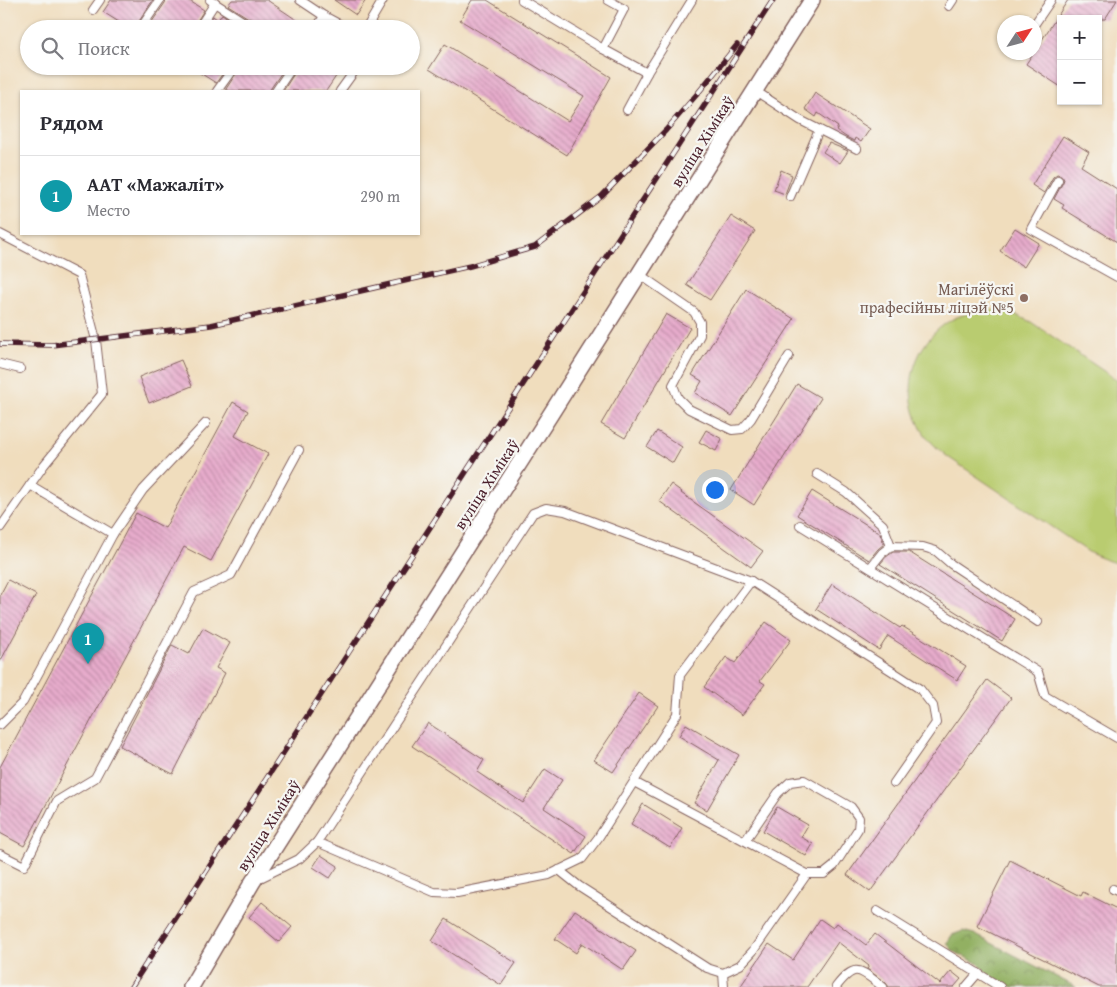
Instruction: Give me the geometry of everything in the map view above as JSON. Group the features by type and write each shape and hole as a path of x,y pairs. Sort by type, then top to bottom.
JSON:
{"street":[{"name":"вуліца Хімікаў","path":"191,987 252,882 812,0"}],"lane":[{"path":"93,10 100,0"},
{"path":"146,20 160,0"},
{"path":"300,0 331,20"},
{"path":"311,7 316,0"},
{"path":"371,20 383,0"},
{"path":"522,0 647,74"},
{"path":"603,49 624,9 608,0"},
{"path":"627,110 692,0"},
{"path":"1041,15 1051,0"},
{"path":"203,20 213,2 241,20"},
{"path":"322,20 324,16"},
{"path":"218,90 229,75"},
{"path":"277,90 287,75"},
{"path":"341,90 352,75"},
{"path":"754,90 800,120 857,149"},
{"path":"790,198 819,130"},
{"path":"1058,180 1031,228 1117,277"},
{"path":"0,234 79,276 96,340 102,394 44,465 0,528"},
{"path":"639,274 694,312 700,322 700,335 673,385 678,398 689,410 732,430 742,428 751,419 789,356"},
{"path":"0,364 20,368"},
{"path":"0,725 23,702 114,534 143,490 206,424"},
{"path":"0,854 24,866 58,801 95,778 194,592 232,575 299,450"},
{"path":"817,474 846,492 883,524 891,546"},
{"path":"30,485 114,534"},
{"path":"252,882 299,859 317,842 533,513 546,508 565,511 751,581 920,689 934,706 936,723 894,784"},
{"path":"800,525 1038,672 1045,696 1117,738"},
{"path":"870,568 882,553 891,546 924,547 936,551 951,564 1038,622"},
{"path":"317,842 434,892 457,893 549,875 582,859 598,838 677,714 680,675 751,581"},
{"path":"634,782 807,874 824,874 834,866 858,829 859,818 851,807 804,780 790,782 778,793 745,841"},
{"path":"558,870 579,886 707,968 723,973 740,965 753,951 807,874"},
{"path":"877,911 1000,987"},
{"path":"836,987 845,975 853,971 862,971 883,987"},
{"path":"723,973 724,987"},
{"path":"966,987 978,973"}],"green space":[{"path":"992,310 1012,313 1031,322 1117,380 1117,563 1090,553 948,457 922,431 914,411 911,396 914,367 920,353 928,340 951,320 971,313"},
{"path":"963,931 974,934 1076,987 1012,987 987,974 979,964 953,951 947,943 952,935"}],"building":[{"path":"111,0 153,0 140,20 116,20 103,12"},
{"path":"166,0 188,0 204,10 198,20 153,20"},
{"path":"232,0 267,0 297,20 252,20 228,5"},
{"path":"334,0 366,0 356,15"},
{"path":"472,0 487,0 611,77 567,155 429,69 445,44 568,121 584,96 460,20"},
{"path":"1068,0 1117,0 1105,19 1102,19 1102,15 1058,15"},
{"path":"222,14 231,20 218,20"},
{"path":"1057,17 1057,84 1026,64 1029,60 1042,60 1042,40"},
{"path":"203,75 222,75 216,83"},
{"path":"235,75 280,75 270,90 226,89"},
{"path":"293,75 337,75 327,90 284,90"},
{"path":"815,93 870,129 861,142 855,138 854,141 846,137 836,130 838,127 818,113 816,117 805,109"},
{"path":"1063,136 1089,152 1081,166 1117,189 1117,242 1062,208 1064,205 1054,199 1064,179 1061,175 1057,174 1053,177 1044,193 1032,185"},
{"path":"829,143 848,151 840,163 823,152"},
{"path":"781,170 792,175 785,194 774,190"},
{"path":"731,216 755,231 710,300 687,285"},
{"path":"1015,228 1039,243 1024,267 1000,251"},
{"path":"746,289 794,319 732,416 695,393 702,381 692,375"},
{"path":"666,314 690,328 625,438 601,424"},
{"path":"181,360 192,386 149,403 139,377"},
{"path":"797,384 821,398 754,505 731,490"},
{"path":"233,402 248,411 235,436 268,454 211,561 184,547 24,846 0,833 0,767 136,513 165,528"},
{"path":"706,430 722,439 716,451 699,442"},
{"path":"657,431 682,447 673,463 647,447"},
{"path":"671,484 763,551 751,567 659,501"},
{"path":"812,491 880,533 884,544 869,560 797,515"},
{"path":"893,552 909,552 1015,619 1002,641 880,564"},
{"path":"8,580 36,595 0,662 0,595"},
{"path":"832,584 900,628 902,626 966,666 957,680 888,636 879,650 816,609"},
{"path":"766,622 791,640 760,681 765,684 742,715 704,687 726,657 735,663"},
{"path":"203,628 230,643 216,668 225,673 173,774 120,746 172,645 189,654"},
{"path":"987,680 1011,698 870,892 847,875"},
{"path":"639,693 658,706 613,772 594,760"},
{"path":"428,723 484,760 477,772 523,803 545,769 562,780 544,808 586,836 574,854 412,746"},
{"path":"686,724 739,755 707,810 694,803 719,760 679,736"},
{"path":"643,804 682,828 670,848 631,824"},
{"path":"777,807 808,825 801,837 813,844 806,856 763,831"},
{"path":"321,855 338,866 330,878 313,867"},
{"path":"1010,860 1081,896 1083,892 1117,909 1117,987 1099,987 977,926"},
{"path":"262,902 292,927 279,942 249,917"},
{"path":"575,910 636,951 623,970 582,943 576,953 555,939"},
{"path":"446,919 516,963 501,985 432,941"},
{"path":"820,919 833,928 837,923 866,945 875,934 940,984 951,971 961,979 954,987 889,987 867,969 869,966 838,942 807,987 740,987 769,944 793,960"}],"railway":[{"path":"131,987 773,0"},
{"path":"0,344 52,345 211,325 470,266 535,247 602,196 666,130 737,45"}],"place":[{"name":"Магілёўскі прафесійны ліцэй №5","path":"1024,298"},
{"name":"ААТ «Мажаліт»","path":"88,664"}]}
